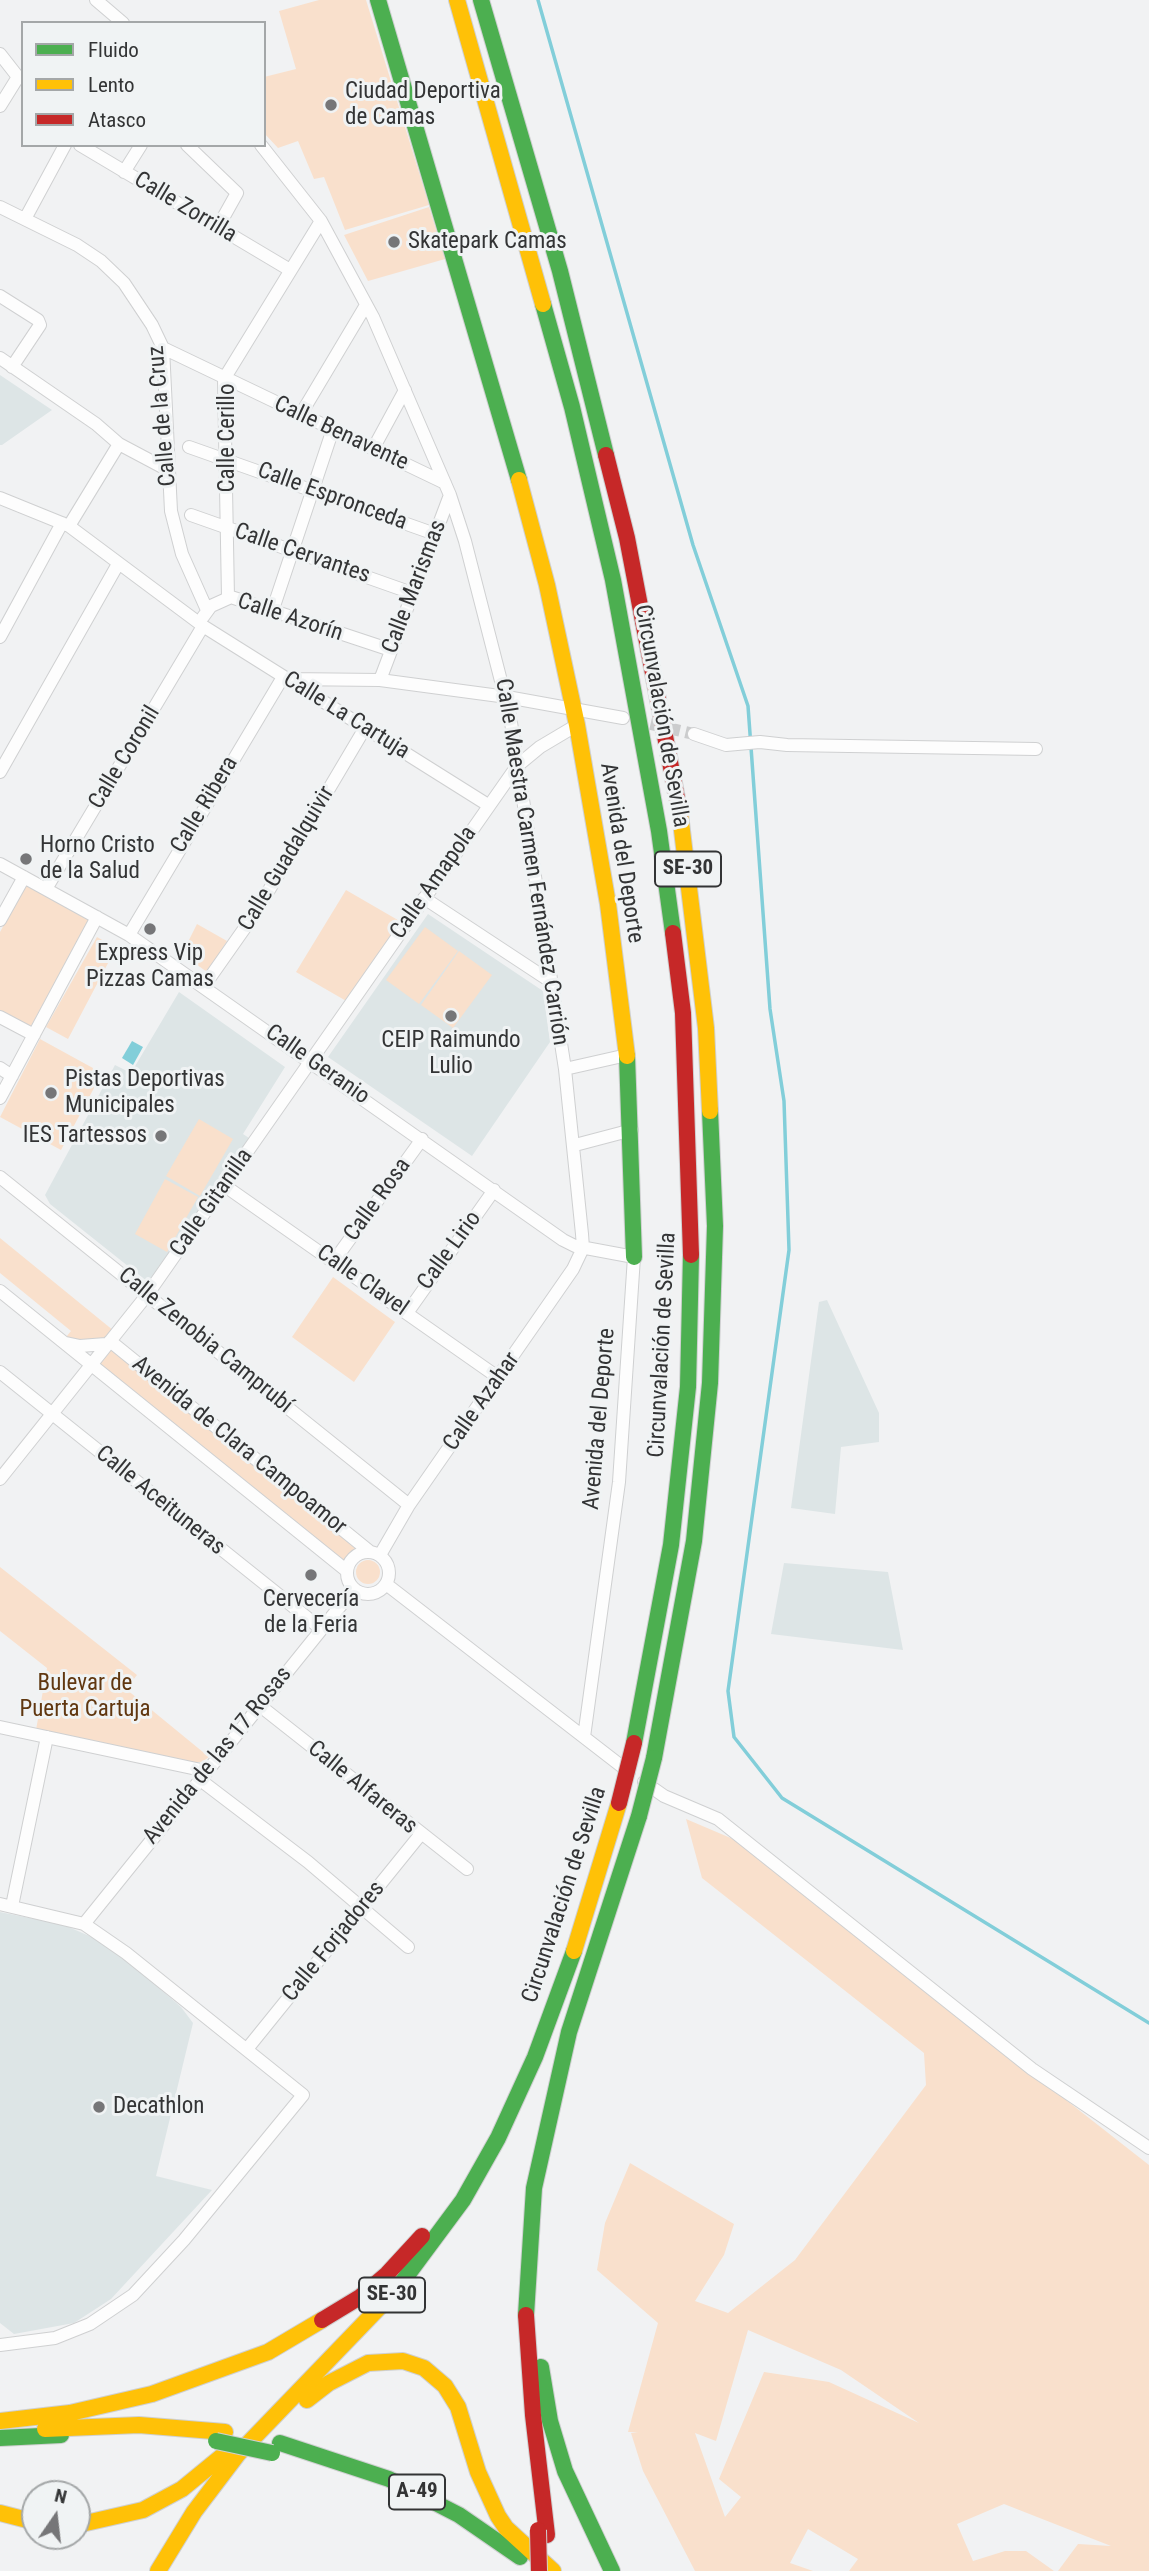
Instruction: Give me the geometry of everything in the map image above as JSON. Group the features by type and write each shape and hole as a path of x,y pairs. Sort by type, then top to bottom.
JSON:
{"main road":[{"name":"Avenida del Deporte","path":"378,0 495,393 547,585 577,725 608,904 627,1055 632,1130 634,1257"},
{"name":"Circunvalación de Sevilla","path":"158,2571 194,2512 238,2454 388,2301 463,2200 498,2138 525,2080 574,1951 619,1803 634,1743 667,1569 688,1387 692,1230 683,1013 657,817 613,580 572,407 457,0"},
{"name":"Circunvalación de Sevilla","path":"481,0 570,310 627,538 674,774 694,910 706,1028 715,1226 710,1382 694,1541 671,1677 639,1816 569,2032 544,2135 529,2230 526,2315 543,2533 550,2571"},
{"path":"539,2571 543,2533 519,2362 519,2245 527,2174 542,2104 569,2032"},
{"path":"0,2421 70,2413 173,2387 268,2352 330,2316 387,2274 417,2242 454,2192 525,2080"},
{"path":"544,2135 535,2288 539,2357 550,2421 565,2471 612,2571"},
{"path":"218,2481 329,2383 368,2363 403,2361 425,2368 445,2386 458,2407 478,2472 498,2516 550,2571"},
{"path":"91,2522 143,2510 182,2489 313,2378"},
{"name":"A-49","path":"0,2432 139,2425 220,2436 351,2464 425,2496 492,2536 539,2571"},
{"path":"0,2438 144,2434 220,2436"},
{"path":"276,2448 369,2480 405,2496 463,2526 528,2571"},
{"path":"0,2513 21,2518"}],"street":[{"path":"96,0 121,21"},
{"path":"0,54 18,77 0,106"},
{"path":"25,219 64,147"},
{"name":"Calle Zorrilla","path":"83,147 290,270"},
{"path":"124,172 140,147"},
{"path":"189,147 237,193 218,227"},
{"name":"Calle Maestra Carmen Fernández Carrión","path":"263,147 321,222 366,305 447,489 481,594 507,697 553,983 575,1145 583,1248"},
{"name":"Calle de la Cruz","path":"1,206 77,245 124,283 152,325 163,348 168,470 176,538 207,610"},
{"name":"Calle Cerillo","path":"228,597 224,379 321,222"},
{"path":"0,296 37,320 40,325 12,367"},
{"path":"300,414 366,305"},
{"name":"Calle Benavente","path":"163,348 333,429 447,489"},
{"path":"0,358 96,424 119,444 168,470"},
{"path":"373,449 405,390"},
{"path":"272,611 333,429"},
{"path":"1,633 66,524 119,444"},
{"name":"Calle Espronceda","path":"189,447 435,534"},
{"name":"Calle Marismas","path":"380,680 435,534 447,489"},
{"name":"Calle La Cartuja","path":"0,498 66,524 202,625 488,805"},
{"name":"Calle Cervantes","path":"191,515 412,593"},
{"path":"0,772 118,564"},
{"name":"Calle Azorín","path":"202,625 207,610 228,597 391,650"},
{"name":"Calle Coronil","path":"46,889 202,625"},
{"path":"285,678 380,680 507,697 622,718"},
{"name":"Calle Ribera","path":"129,935 285,678"},
{"path":"312,696 310,687 318,679"},
{"name":"Calle Amapola","path":"311,1061 517,766 540,747 577,725"},
{"name":"Calle Guadalquivir","path":"204,986 256,912 365,728"},
{"path":"694,734 726,744 760,742 787,745 1036,749"},
{"name":"Calle Geranio","path":"0,864 129,935 563,1240 583,1248 634,1257"},
{"path":"0,920 24,877"},
{"path":"425,898 553,983"},
{"path":"0,1098 97,917"},
{"path":"0,1017 34,1035"},
{"path":"565,1069 627,1055"},
{"name":"Calle Gitanilla","path":"0,1479 147,1295 311,1061"},
{"path":"0,1068 12,1076"},
{"path":"575,1145 632,1130"},
{"name":"Calle Rosa","path":"334,1261 422,1139"},
{"name":"Calle Zenobia Camprubí","path":"0,1177 409,1505"},
{"name":"Calle Clavel","path":"225,1186 499,1377"},
{"name":"Calle Lirio","path":"407,1313 494,1190"},
{"name":"Calle Azahar","path":"374,1553 499,1377 573,1269 583,1248"},
{"name":"Avenida del Deporte","path":"584,1737 619,1482 634,1257"},
{"name":"Avenida de Clara Campoamor","path":"0,1291 347,1571"},
{"path":"62,1342 80,1346 108,1343"},
{"name":"Avenida de Clara Campoamor","path":"108,1343 374,1553"},
{"name":"Calle Aceituneras","path":"0,1372 320,1628"},
{"path":"374,1553 387,1565 386,1584 375,1593 368,1594 354,1589 347,1571 354,1557 374,1553"},
{"path":"386,1584 610,1759 664,1796 718,1819 1032,2069 1149,2148"},
{"name":"Avenida de las 17 Rosas","path":"84,1924 354,1589"},
{"name":"Calle Alfareras","path":"259,1705 420,1835 467,1869"},
{"path":"0,1727 203,1775 408,1947"},
{"path":"0,2345 55,2338 90,2324 133,2295 184,2241 303,2095 126,1953 84,1924 6,1905 47,1737"},
{"name":"Calle Forjadores","path":"247,2049 420,1835"}],"shaded area":[{"path":"0,375 52,410 2,445 0,445"},
{"name":"CEIP Raimundo Lulio","path":"428,914 543,991 550,1042 472,1156 328,1057"},
{"name":"IES Tartessos","path":"179,992 285,1067 243,1134 249,1138 148,1282 50,1204 45,1195 115,1065 131,1073"},
{"path":"827,1300 879,1413 879,1442 841,1447 835,1514 791,1508 819,1302"},
{"path":"784,1563 888,1572 903,1650 771,1634"},
{"path":"0,1912 64,1925 94,1938 123,1957 181,2007 193,2023 156,2176 212,2190 111,2299 74,2323 14,2334 0,2323"}],"green space":[{"name":"Ciudad Deportiva de Camas","path":"319,0 366,0 429,205 345,230 324,177 314,179 298,141 278,148 266,135 266,76 296,69 279,11"},
{"name":"Skatepark Camas","path":"429,207 445,259 368,281 344,235"},
{"path":"26,885 89,919 30,1028 0,1011 0,932"},
{"path":"346,890 403,923 348,1002 296,972"},
{"path":"197,924 227,941 207,972 182,954"},
{"path":"425,927 458,951 419,1004 386,980"},
{"path":"97,937 116,948 68,1039 46,1027"},
{"path":"459,951 492,975 453,1028 421,1005"},
{"name":"Pistas Deportivas Municipales","path":"40,1039 102,1073 61,1150 0,1117"},
{"path":"199,1119 233,1139 200,1196 166,1176"},
{"path":"165,1179 198,1197 167,1252 135,1234"},
{"path":"0,1238 114,1331 107,1339 90,1342 66,1337 71,1331 0,1273"},
{"path":"333,1277 395,1322 354,1382 292,1337"},
{"path":"111,1345 361,1547 350,1552 343,1565 94,1366"},
{"path":"368,1560 379,1567 380,1572 373,1583 368,1584 357,1577 356,1572 363,1561"},
{"name":"Bulevar de Puerta Cartuja","path":"0,1567 137,1675 126,1689 209,1757 202,1762 193,1762 36,1730 47,1668 0,1631"},
{"path":"686,1819 733,1839 1149,2165 1149,2571 1058,2571 1078,2544 1111,2546 1004,2504 957,2524 973,2561 1005,2551 1026,2551 1054,2571 849,2571 858,2559 808,2529 790,2563 813,2571 695,2571 643,2471 631,2433 638,2432 628,2432 658,2323 597,2270 605,2223 630,2163 734,2224 724,2255 695,2301 728,2313 795,2260 926,2085 924,2053 702,1878","holes":["748,2330 841,2370 919,2423 829,2382 764,2372 719,2479 741,2497 725,2517 695,2433 716,2441"]}],"water":[{"path":"132,1041 143,1047 133,1065 122,1058"}],"waterway":[{"path":"538,0 693,545 748,706 770,1009 784,1101 789,1250 728,1691 734,1737 782,1798 1149,2023"}],"tunnel":[{"path":"633,720 694,734"}],"traffic: fast":[{"path":"378,0 519,480"},
{"path":"481,0 560,271 606,455"},
{"path":"543,304 572,407 613,580 659,831 673,933"},
{"path":"627,1056 634,1257"},
{"path":"654,1758 694,1541 710,1383 715,1226 710,1111"},
{"path":"634,1743 671,1545 688,1387 691,1255"},
{"path":"639,1816 654,1758"},
{"path":"526,2315 534,2188 569,2032 639,1816"},
{"path":"397,2289 463,2200 498,2138 535,2057 574,1951"},
{"path":"541,2367 550,2421 565,2471 612,2571"},
{"path":"0,2438 61,2435"},
{"path":"216,2441 272,2453"},
{"path":"280,2443 389,2479 459,2515 520,2557"}],"traffic: slow":[{"path":"457,0 543,304"},
{"path":"519,480 547,585 577,725 608,904 627,1056"},
{"path":"680,814 706,1028 710,1111"},
{"path":"574,1951 619,1803"},
{"path":"158,2571 194,2512 238,2454 397,2289"},
{"path":"0,2421 70,2413 152,2394 268,2352 322,2320"},
{"path":"307,2400 329,2383 368,2363 403,2361 424,2368 445,2386 458,2407 478,2472 498,2516 506,2528 553,2571"},
{"path":"45,2429 139,2425 225,2432"},
{"path":"91,2522 143,2510 182,2489 232,2448"},
{"path":"0,2513 21,2518"}],"traffic: jam":[{"path":"606,455 627,538 680,814"},
{"path":"673,933 683,1013 691,1255"},
{"path":"619,1803 634,1743"},
{"path":"322,2320 360,2297 387,2274 422,2236"},
{"path":"526,2315 533,2415 547,2535"},
{"path":"538,2530 539,2571"}],"place":[{"name":"Ciudad Deportiva de Camas","path":"331,105"},
{"name":"Skatepark Camas","path":"394,242"},
{"name":"Horno Cristo de la Salud","path":"26,859"},
{"name":"Express Vip Pizzas Camas","path":"150,929"},
{"name":"CEIP Raimundo Lulio","path":"451,1016"},
{"name":"Pistas Deportivas Municipales","path":"51,1093"},
{"name":"IES Tartessos","path":"161,1136"},
{"name":"Cervecería de la Feria","path":"311,1575"},
{"name":"Decathlon","path":"99,2107"}]}
